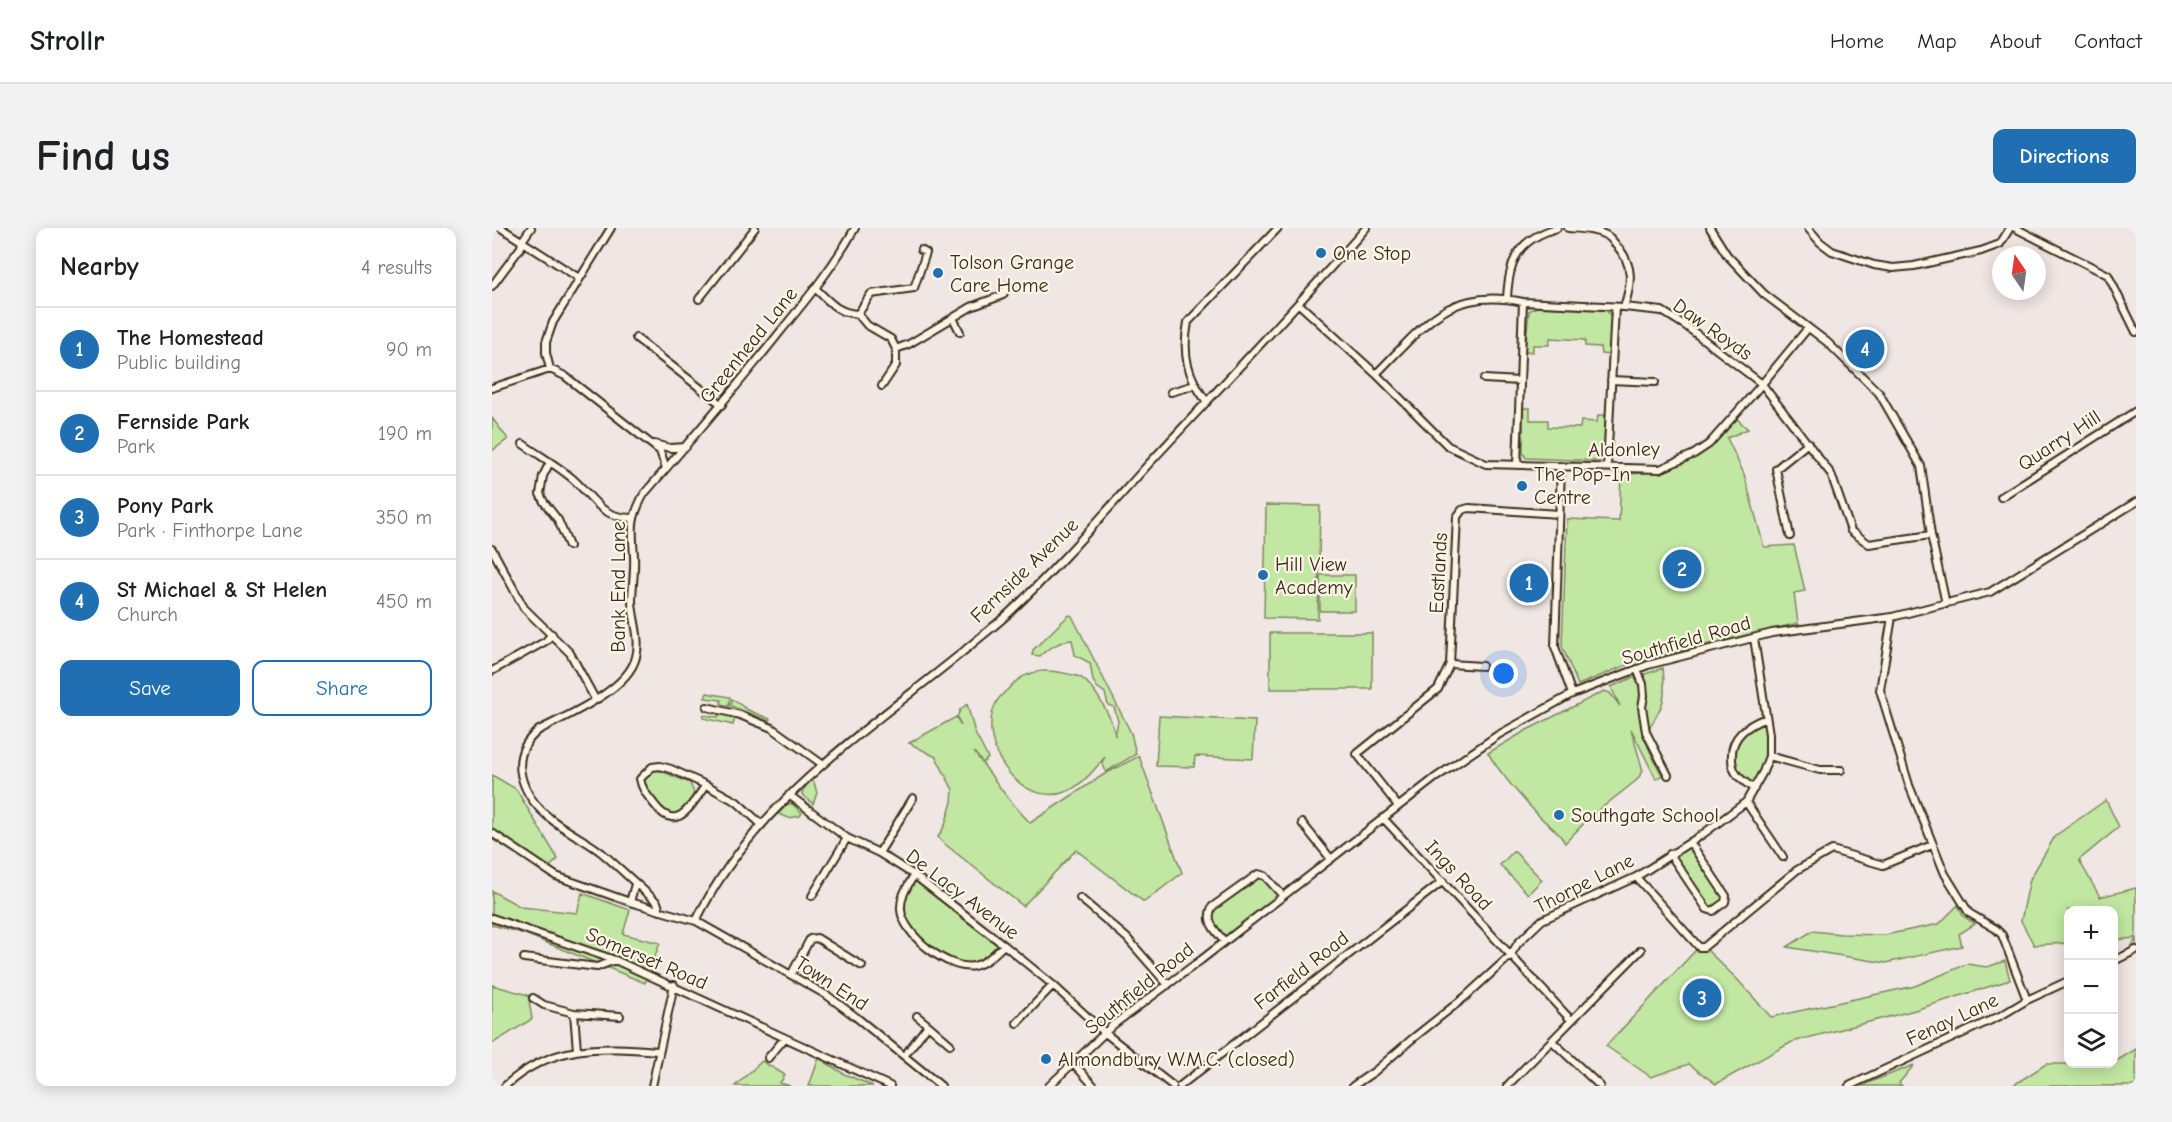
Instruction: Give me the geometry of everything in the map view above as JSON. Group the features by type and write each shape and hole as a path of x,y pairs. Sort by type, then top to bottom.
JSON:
{"street":[{"path":"501,228 579,278"},
{"path":"492,286 521,247 531,228"},
{"path":"550,369 546,353 549,332 558,312 611,228"},
{"path":"699,299 755,228"},
{"name":"Greenhead Lane","path":"660,477 723,405 815,288 840,254 854,228"},
{"path":"1207,402 1194,385 1186,359 1185,342 1188,322 1278,228"},
{"name":"Fernside Avenue","path":"696,921 705,901 733,859 761,824 789,795 822,764 1008,614 1110,509 1366,228"},
{"path":"1507,298 1508,279 1513,261 1525,245 1542,233 1557,228"},
{"path":"1568,228 1590,229 1608,236 1622,251 1631,270 1630,289 1624,306"},
{"path":"1710,228 1727,255 1764,294 1827,342 1879,393 1921,466 1931,535 1946,604"},
{"path":"1808,228 1820,242 1832,251 1874,265 1893,268 1914,266 1981,251 2000,244 2010,228"},
{"path":"2015,228 2108,275 2136,332"},
{"path":"858,314 871,294 914,288 926,253 921,250"},
{"path":"896,349 909,344 972,307 1003,295 1007,286"},
{"path":"815,288 840,311 846,314 858,314"},
{"name":"Daw Royds","path":"1376,374 1432,317 1466,300 1507,298 1523,302 1624,306 1662,312 1686,326 1762,384 1831,474 1851,531 1869,544 1931,535"},
{"path":"1517,465 1523,302"},
{"name":"Aldonley","path":"1299,304 1376,374 1448,446 1486,464 1660,469 1694,454 1708,444 1808,328"},
{"path":"1607,467 1615,307"},
{"path":"858,314 867,325 891,339 896,349 896,365 882,386"},
{"path":"953,318 960,332"},
{"path":"636,339 723,405"},
{"path":"492,388 550,369 579,386 651,443 660,451 666,468"},
{"path":"1485,379 1520,381"},
{"path":"1611,380 1655,382"},
{"path":"1170,392 1194,385"},
{"name":"Quarry Hill","path":"2001,497 2136,411"},
{"path":"651,443 670,448 686,447"},
{"path":"1790,536 1776,469 1808,443"},
{"path":"523,444 573,480 599,507 612,515 633,518"},
{"path":"550,462 543,476 540,495 558,520 569,546"},
{"path":"1561,466 1555,647 1572,694"},
{"name":"Bank End Lane","path":"660,477 644,494 633,518 632,601 638,643 636,658 627,676 614,688 531,736 522,752 520,772 527,791 549,818 594,847 657,902 660,911"},
{"name":"Southfield Road","path":"1050,1086 1105,1033 1435,778 1498,735 1572,694 1637,669 1772,633 1892,617 1996,590 2136,501"},
{"name":"Eastlands","path":"1398,806 1357,754 1438,689 1450,664 1457,517 1462,510 1469,508 1559,514"},
{"path":"492,549 524,608 570,653 595,699"},
{"path":"1892,617 1880,690 1909,785 1945,874 1969,913 2002,935 2027,1000"},
{"path":"492,670 546,641 552,634"},
{"name":"Thorpe Lane","path":"1353,1086 1375,1071 1466,997 1510,956 1518,943 1542,920 1636,877 1746,802 1769,756 1769,734 1754,638"},
{"path":"1450,664 1482,666"},
{"path":"1637,669 1644,684 1642,707 1646,732 1668,775"},
{"path":"707,707 740,715 772,728 822,764"},
{"path":"1754,789 1734,770 1732,751 1734,742 1746,728 1766,718"},
{"path":"1769,756 1820,770 1841,770"},
{"path":"706,785 687,812 677,818 669,818 662,814 642,789 640,779 645,771 660,766 706,785 737,802 761,824"},
{"name":"De Lacy Avenue","path":"789,795 847,838 879,853 914,875 1053,985 1105,1033"},
{"path":"879,853 912,798"},
{"path":"1746,802 1783,857"},
{"name":"Ings Road","path":"1383,818 1571,1020"},
{"path":"1302,823 1331,859"},
{"name":"Town End","path":"492,833 556,876 630,902 696,921 828,996 941,1086"},
{"path":"812,896 847,838"},
{"path":"1670,854 1707,909 1713,911 1725,902 1726,896 1690,842"},
{"path":"1636,877 1678,926 1699,947 1704,947 1797,870 1832,850 1883,865 1932,845"},
{"name":"Southfield Road","path":"1224,941 1210,923 1209,914 1212,907 1258,874 1265,876 1283,896"},
{"path":"914,875 901,898 901,912 908,928 928,949 955,964 972,967 986,962 1004,945"},
{"name":"Farfield Road","path":"1180,1086 1443,881"},
{"path":"630,902 635,884"},
{"path":"1080,898 1127,938 1168,985"},
{"name":"Somerset Road","path":"492,918 615,960 674,985 890,1086"},
{"path":"791,975 810,939 817,938 862,966"},
{"path":"1507,1086 1641,950"},
{"path":"2116,960 2136,950"},
{"path":"524,958 597,967 615,960"},
{"name":"Fenay Lane","path":"1849,1086 2002,1015 2027,1000 2064,983"},
{"path":"652,1086 674,985"},
{"path":"1017,1023 1053,985"},
{"path":"533,998 544,1005 574,1013 620,1016"},
{"path":"574,1013 577,1050"},
{"path":"917,1016 950,1044"},
{"path":"905,1056 928,1025"},
{"path":"1105,1033 1173,1086"},
{"path":"768,1058 785,1038"},
{"path":"1552,1041 1600,1086"},
{"path":"505,1086 537,1063 577,1050 598,1047 658,1051"},
{"path":"1074,1064 1094,1086"}],"green space":[{"path":"1536,307 1606,310 1611,316 1609,355 1601,354 1600,347 1585,346 1585,340 1550,338 1549,345 1533,345 1533,352 1525,351 1529,311"},
{"path":"1523,408 1530,408 1530,420 1548,420 1548,427 1580,428 1581,421 1597,422 1598,415 1605,415 1604,457 1599,461 1526,458 1523,453"},
{"path":"492,418 508,439 492,451"},
{"path":"1737,419 1748,429 1727,438 1744,474 1764,547 1794,545 1805,591 1794,593 1798,623 1634,662 1578,685 1562,646 1567,519 1619,521 1621,475 1662,471 1692,459"},
{"path":"1266,505 1320,506 1318,619 1264,618"},
{"path":"1320,575 1355,575 1355,611 1320,611"},
{"path":"1069,615 1072,616 1131,733 1136,754 1106,772 1102,762 1105,757 1078,785 1068,791 1050,795 1033,791 1018,782 1006,769 997,753 992,735 991,717 998,699 1024,676 1041,671 1058,672 1077,676 1089,685 1106,711 1115,736 1118,721 1114,707 1108,705 1105,693 1093,681 1090,663 1075,655 1072,640 1055,645 1040,656 1032,655 1033,650"},
{"path":"1270,633 1372,633 1372,689 1270,689"},
{"path":"1663,668 1663,701 1648,730 1645,674"},
{"path":"1634,677 1640,689 1640,720 1643,733 1662,775 1656,779 1631,729 1643,771 1637,780 1590,817 1565,843 1512,786 1488,753 1527,730 1604,691 1610,693 1620,706 1611,687"},
{"path":"707,693 730,697 729,706 721,704 721,700 705,698"},
{"path":"732,699 748,710 770,719 769,721 731,706"},
{"path":"967,704 975,733 988,758 982,762 974,752 1007,797 1030,823 1103,775 1139,756 1182,873 1144,902 1076,850 1023,906 938,837 945,825 953,790 936,757 909,743 956,717 961,726 957,717 960,710"},
{"path":"719,714 735,718 733,725 703,718 703,715 718,717"},
{"path":"1159,716 1255,721 1253,759 1195,756 1194,767 1156,766"},
{"path":"1766,718 1769,756 1754,789 1734,770 1736,742 1742,733"},
{"path":"651,770 661,771 690,783 694,793 686,808 676,816 663,813 643,788 644,777"},
{"path":"492,775 516,789 558,859 544,872 492,839"},
{"path":"811,780 814,782 817,793 813,804 802,794"},
{"path":"2106,800 2119,827 2079,860 2100,897 2136,888 2136,938 2118,940 2118,906 2064,906 2064,943 2034,945 2021,921 2030,879 2055,836"},
{"path":"788,804 792,804 802,813 800,816 789,818 778,814"},
{"path":"1690,842 1726,896 1725,902 1713,911 1707,909 1670,854"},
{"path":"1514,851 1542,880 1528,894 1500,865"},
{"path":"1258,874 1265,876 1283,896 1222,942 1210,923 1212,907"},
{"path":"914,875 1004,945 972,967 938,956 908,928 901,898"},
{"path":"492,891 521,907 577,913 582,893 630,910 623,934 660,943 645,983 525,934 492,925"},
{"path":"1958,905 1963,916 1975,924 1959,934 1962,946 1886,963 1787,947 1812,931 1885,935 1939,924"},
{"path":"1707,950 1771,1017 1915,986 1967,964 1987,967 2005,961 2010,980 1915,1010 1792,1042 1716,1084 1689,1064 1651,1077 1606,1046 1695,951"},
{"path":"492,985 528,995 532,1019 492,1044"},
{"path":"2136,1049 2136,1086 2012,1086 2046,1064 2064,1064 2064,1068 2118,1068 2118,1060"},
{"path":"819,1058 844,1074 873,1086 809,1086"},
{"path":"762,1061 785,1075 780,1083 790,1086 735,1086"},
{"path":"1914,1065 1899,1083 1902,1086 1860,1086"}],"place":[{"name":"One Stop","path":"1321,253"},
{"name":"Tolson Grange Care Home","path":"938,273"},
{"name":"St Michael & St Helen","path":"1865,349"},
{"name":"The Pop-In Centre","path":"1522,486"},
{"name":"Fernside Park","path":"1682,569"},
{"name":"Hill View Academy","path":"1263,575"},
{"name":"The Homestead","path":"1529,583"},
{"name":"Southgate School","path":"1559,815"},
{"name":"Pony Park","path":"1702,998"},
{"name":"Almondbury W.M.C. (closed)","path":"1046,1059"}]}
